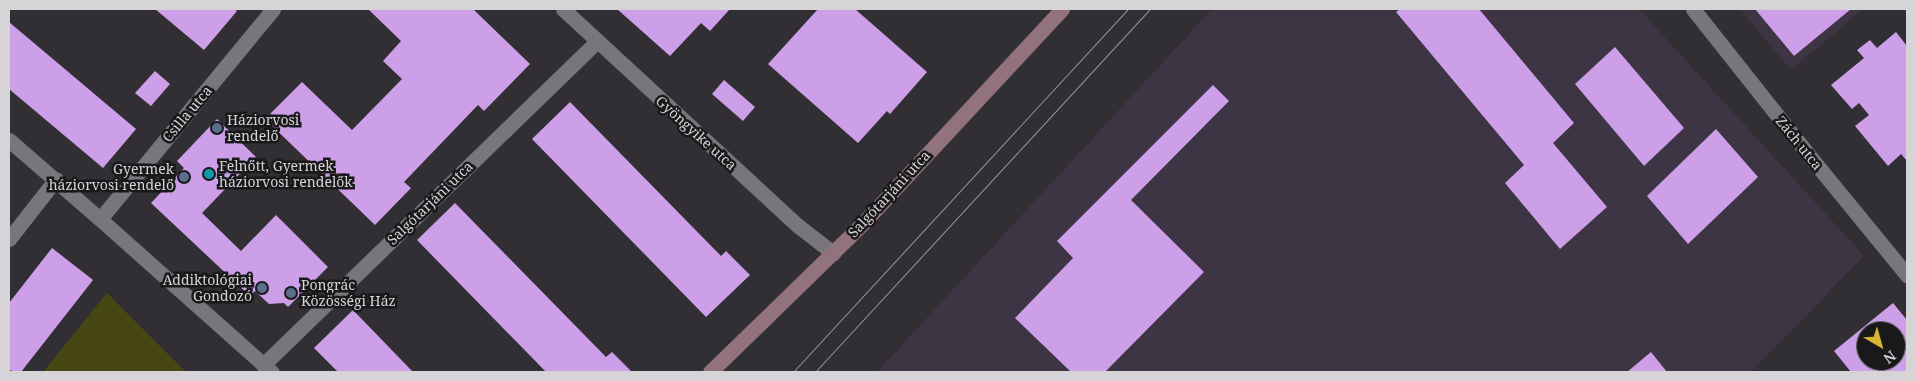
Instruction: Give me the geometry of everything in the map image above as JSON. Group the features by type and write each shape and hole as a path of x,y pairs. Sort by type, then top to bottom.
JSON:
{"street":[{"name":"Csilla utca","path":"100,219 273,9"},
{"name":"Gyöngyike utca","path":"563,9 797,225 833,254"},
{"name":"Salgótarjáni utca","path":"710,372 833,254 1062,9"},
{"name":"Zách utca","path":"1693,9 1907,275"},
{"name":"Salgótarjáni utca","path":"9,140 56,179 267,368 597,42"},
{"path":"9,239 56,179"}],"shaded area":[{"path":"1212,9 1639,9 1864,256 1751,372 877,372"},
{"path":"1740,9 1863,9 1791,70"},
{"path":"107,293 186,372 43,372"}],"building":[{"path":"155,9 234,9 237,11 204,50"},
{"path":"368,9 473,9 530,64 484,111 478,105 404,182 411,188 375,225 265,119 302,82 352,130 402,79 383,61 401,41"},
{"path":"617,9 730,9 710,31 701,23 670,56"},
{"path":"818,9 855,9 927,72 890,114 887,111 858,143 768,64"},
{"path":"1400,9 1479,9 1574,123 1553,143 1607,207 1560,249 1505,183 1524,165 1396,12"},
{"path":"1755,9 1851,9 1794,56"},
{"path":"9,22 136,129 103,168 9,89"},
{"path":"1896,32 1907,46 1907,161 1901,154 1888,166 1855,126 1869,115 1859,103 1852,109 1831,85 1864,58 1857,50 1870,40 1877,48"},
{"path":"1615,47 1684,128 1644,166 1575,84"},
{"path":"155,71 170,84 151,106 135,93"},
{"path":"724,80 755,107 743,121 712,94"},
{"path":"1213,85 1229,101 1131,200 1204,272 1105,372 1071,372 1015,318 1073,258 1057,241"},
{"path":"570,102 721,256 726,251 750,275 706,317 532,139"},
{"path":"217,119 256,157 202,213 241,251 276,215 328,267 288,307 284,303 269,304 255,291 250,296 151,203 184,168 177,161"},
{"path":"1716,129 1758,177 1688,244 1647,196"},
{"path":"455,203 606,357 612,352 632,372 546,372 417,240"},
{"path":"52,248 93,280 21,372 13,372 9,369 9,303"},
{"path":"1893,303 1907,320 1907,372 1851,372 1834,351 1856,333 1856,371 1906,371 1906,321 1871,321"},
{"path":"353,310 413,372 338,372 314,348"},
{"path":"1651,352 1667,372 1627,372"}],"tram line":[{"path":"793,372 1128,9"},
{"path":"815,372 1150,9"}],"place":[{"name":"Háziorvosi rendelő","path":"217,128"},
{"name":"Felnőtt, Gyermek háziorvosi rendelők","path":"209,174"},
{"name":"Gyermek háziorvosi rendelő","path":"184,177"},
{"name":"Addiktológiai Gondozó","path":"262,288"},
{"name":"Pongrác Közösségi Ház","path":"291,293"}]}
